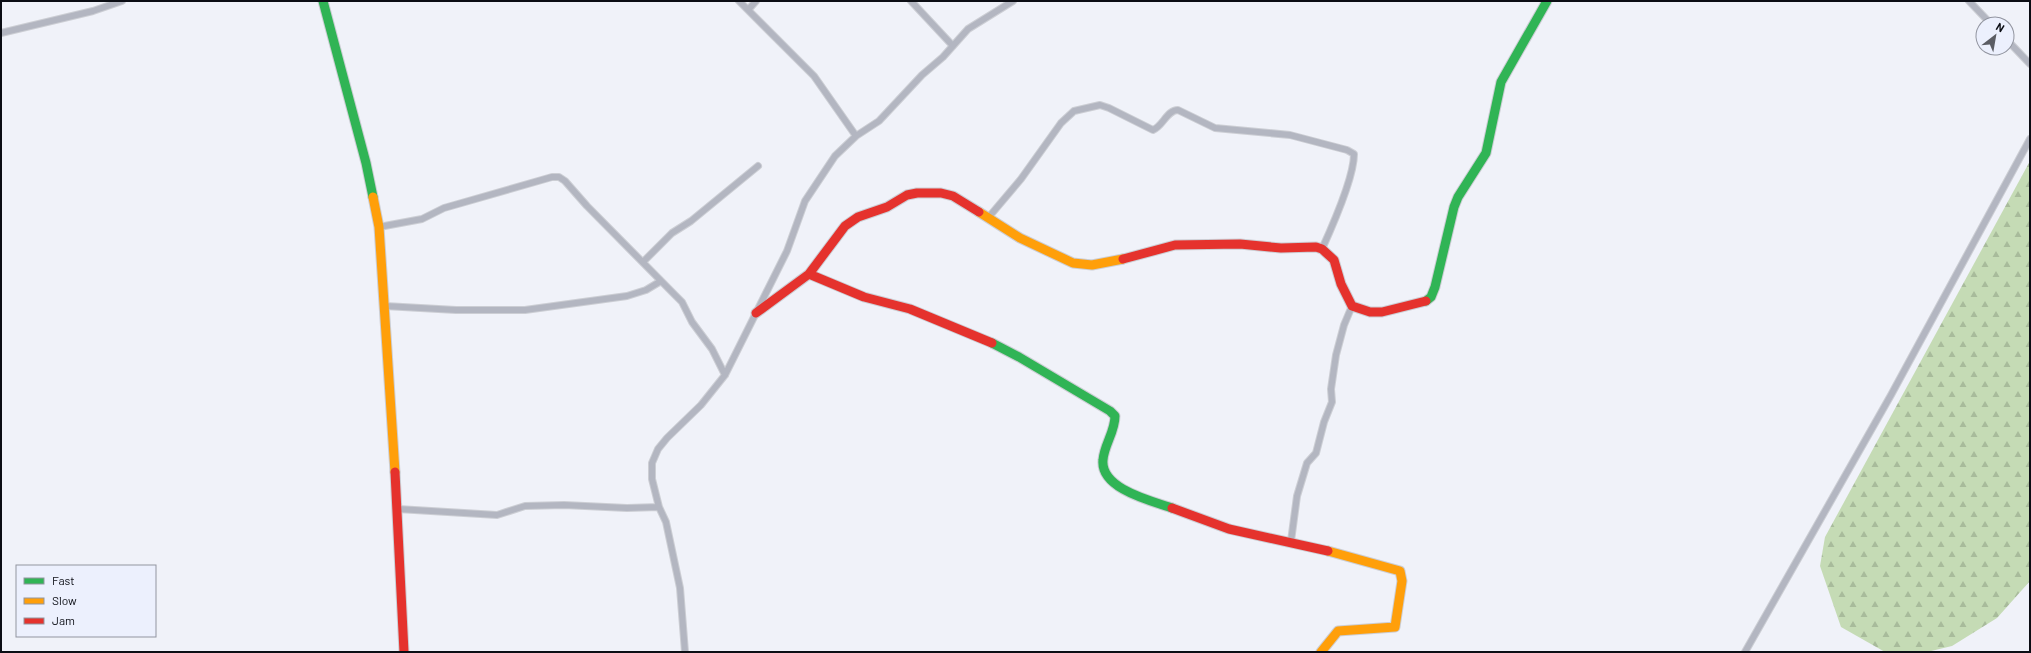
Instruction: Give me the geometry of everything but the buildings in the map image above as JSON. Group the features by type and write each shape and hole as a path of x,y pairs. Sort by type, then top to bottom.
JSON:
{"street":[{"path":"1,32 93,11 122,1"},
{"path":"323,1 366,163 379,227 398,509 404,652"},
{"path":"739,1 814,76 856,136"},
{"path":"748,10 756,1"},
{"path":"911,1 953,46"},
{"path":"685,652 680,588 666,522 659,507 652,479 652,463 658,449 667,438 701,405 725,375 794,235 805,201 835,156 856,136 879,121 968,29 1013,1"},
{"path":"756,313 809,274 845,226 858,217 887,207 907,196 917,193 940,193 953,196 1020,238 1053,255 1073,263 1092,265 1175,245 1240,244 1281,248 1316,247 1322,249 1334,260 1341,284 1352,306 1370,312 1382,312 1425,302 1431,297 1435,287 1454,207 1458,197 1486,153 1497,92 1501,82 1547,1"},
{"path":"1969,1 1983,16"},
{"path":"2015,48 2030,64"},
{"path":"988,218 1021,179 1061,123 1074,111 1100,105 1110,108 1153,130 1157,129 1171,112 1178,110 1215,128 1290,136 1347,150 1354,154 1350,174 1335,218 1322,249"},
{"path":"1745,652 1891,395 2030,139"},
{"path":"643,262 672,233 691,220 758,166"},
{"path":"379,227 417,220 444,208 552,177 559,178 565,181 587,206 682,302 692,322 712,349 725,375"},
{"path":"809,274 864,297 910,309 977,336 1019,357 1110,411 1115,416 1115,423 1102,464 1104,473 1112,482 1125,491 1229,530 1291,541 1400,571 1402,575 1395,627 1338,631 1321,652"},
{"path":"385,306 456,310 525,310 627,296 646,290 661,281"},
{"path":"1291,541 1297,496 1307,463 1316,453 1324,422 1332,402 1332,374 1340,335 1352,306"},
{"path":"398,509 497,515 525,506 538,505 627,508 659,507"}],"green space":[{"path":"2030,161 2030,581 1997,618 1952,646 1927,652 1885,652 1841,627 1820,566 1825,537"}],"traffic: fast":[{"path":"323,1 366,163 373,197"},
{"path":"1426,301 1431,297 1435,287 1454,207 1458,197 1486,153 1501,82 1547,1"},
{"path":"992,343 1019,357 1110,411 1115,416 1115,422 1105,449 1103,460 1104,470 1110,479 1118,486 1141,497 1172,508"}],"traffic: slow":[{"path":"373,197 379,227 395,472"},
{"path":"979,212 1020,238 1073,263 1092,265 1123,259"},
{"path":"1321,652 1338,631 1395,627 1402,581 1400,571 1328,551"}],"traffic: jam":[{"path":"756,313 809,274 845,226 858,217 887,207 907,195 917,193 941,193 953,196 979,212"},
{"path":"1123,259 1175,245 1240,244 1281,248 1316,247 1322,249 1334,260 1341,284 1352,306 1370,312 1382,312 1426,301"},
{"path":"809,274 864,297 910,309 992,343"},
{"path":"395,472 404,652"},
{"path":"1172,508 1229,529 1328,551"}]}
